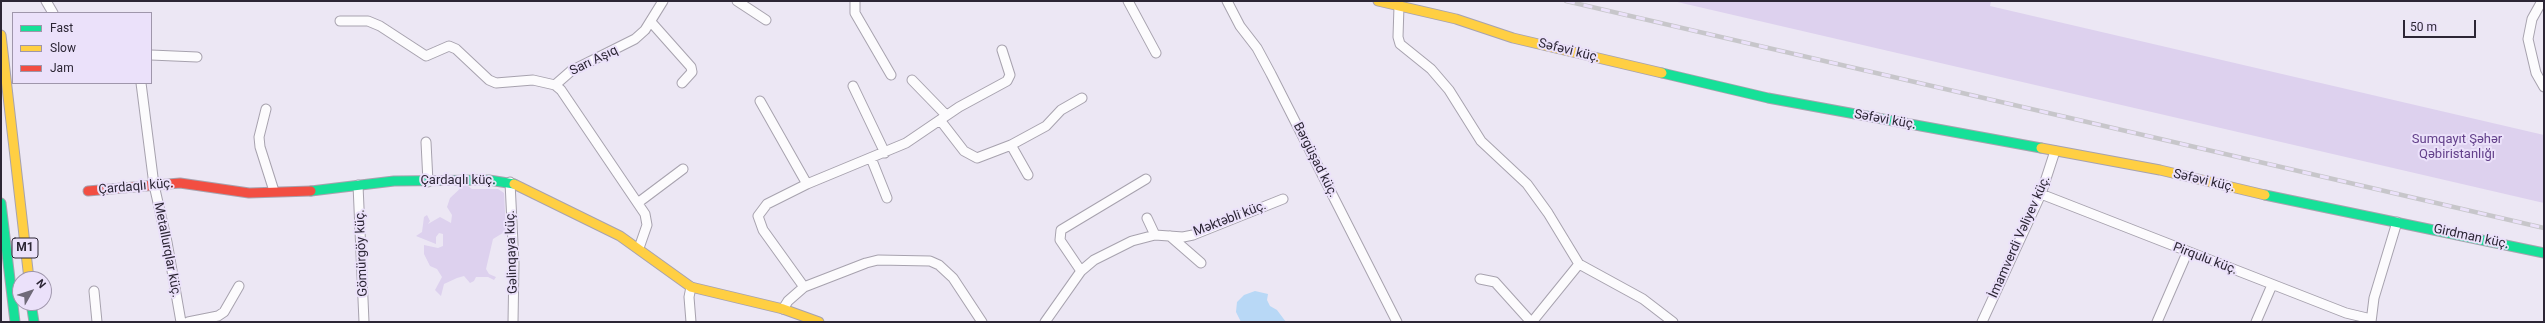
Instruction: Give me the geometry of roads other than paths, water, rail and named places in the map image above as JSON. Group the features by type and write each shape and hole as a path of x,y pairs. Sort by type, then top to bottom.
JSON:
{"main road":[{"name":"Səfəvi küç.","path":"1378,1 1456,19 1513,38 1768,98 2160,170 2316,207 2397,222"},
{"name":"M1","path":"1,35 28,271"},
{"name":"Çardaqlı küç.","path":"88,191 180,184 249,193 274,191 323,191 394,181 428,182 489,180 510,182 529,190 639,248 658,265 691,287 783,310 819,322"},
{"name":"M1","path":"1,203 14,322"},
{"name":"Girdman küç.","path":"2397,222 2544,253"},
{"path":"33,311 34,322"}],"street":[{"path":"46,1 52,12"},
{"name":"Sarı Aşıq","path":"555,85 571,71 631,42 645,30 663,1"},
{"path":"736,1 766,20"},
{"path":"855,1 856,13 891,75"},
{"path":"1128,1 1156,53"},
{"name":"Bərgüşad küç.","path":"1227,1 1240,26 1257,48 1271,74 1397,322"},
{"path":"2542,1 2532,19 2528,39 2536,73 2544,87"},
{"path":"1399,6 1398,38 1400,44 1431,70 1449,90 1481,141 1527,184 1548,212 1579,264 1643,299 1673,322"},
{"path":"340,21 368,21 380,26 426,56 449,46 456,49 489,80 496,83 533,80 555,85 561,90 646,214 647,225 639,248"},
{"path":"650,22 691,67 692,72 682,83"},
{"path":"804,287 763,230 758,216 767,204 807,184 885,153 906,143 943,118 1007,81 1010,75 1002,50"},
{"path":"152,56 196,57"},
{"path":"912,80 943,118 970,156 977,158 1011,145 1046,126 1061,110 1082,98"},
{"name":"Metallurqlar küç.","path":"141,84 154,185 167,242 181,322"},
{"path":"853,86 885,153"},
{"path":"760,101 807,184"},
{"path":"266,109 259,137 260,146 274,191"},
{"path":"426,142 428,182"},
{"path":"1011,145 1028,175"},
{"name":"İmamverdi Vəliyev küç.","path":"1982,322 2041,194 2055,151"},
{"path":"871,158 887,198"},
{"path":"639,202 683,169"},
{"path":"1081,271 1060,240 1062,230 1146,179"},
{"name":"Gəlinqaya küç.","path":"510,182 514,264 513,322"},
{"name":"Gömürgöy küç.","path":"358,185 364,322"},
{"name":"Pirqulu küç.","path":"2041,194 2187,253 2346,313 2371,320"},
{"name":"Məktəbli küç.","path":"1045,322 1081,271 1094,260 1132,241 1155,234 1170,236 1193,235 1283,199"},
{"path":"1147,218 1155,234"},
{"path":"2371,320 2374,298 2397,222"},
{"path":"1170,236 1201,263"},
{"path":"2157,322 2187,253"},
{"path":"783,310 788,301 804,287 878,260 930,261 939,265 952,278 982,322"},
{"path":"1480,279 1495,282 1532,322 1579,264"},
{"path":"2256,322 2272,285"},
{"path":"188,322 218,316 224,312 239,286"},
{"path":"691,287 689,297 691,322"},
{"path":"94,292 97,322"}],"water":[{"path":"1255,291 1268,294 1267,300 1270,306 1277,310 1286,322 1241,322 1236,312 1237,302 1244,295"}],"railway":[{"path":"1566,1 2544,228"}],"park label":[{"name":"Sumqayıt Şəhər Qəbiristanlığı","path":"2457,148"}]}
